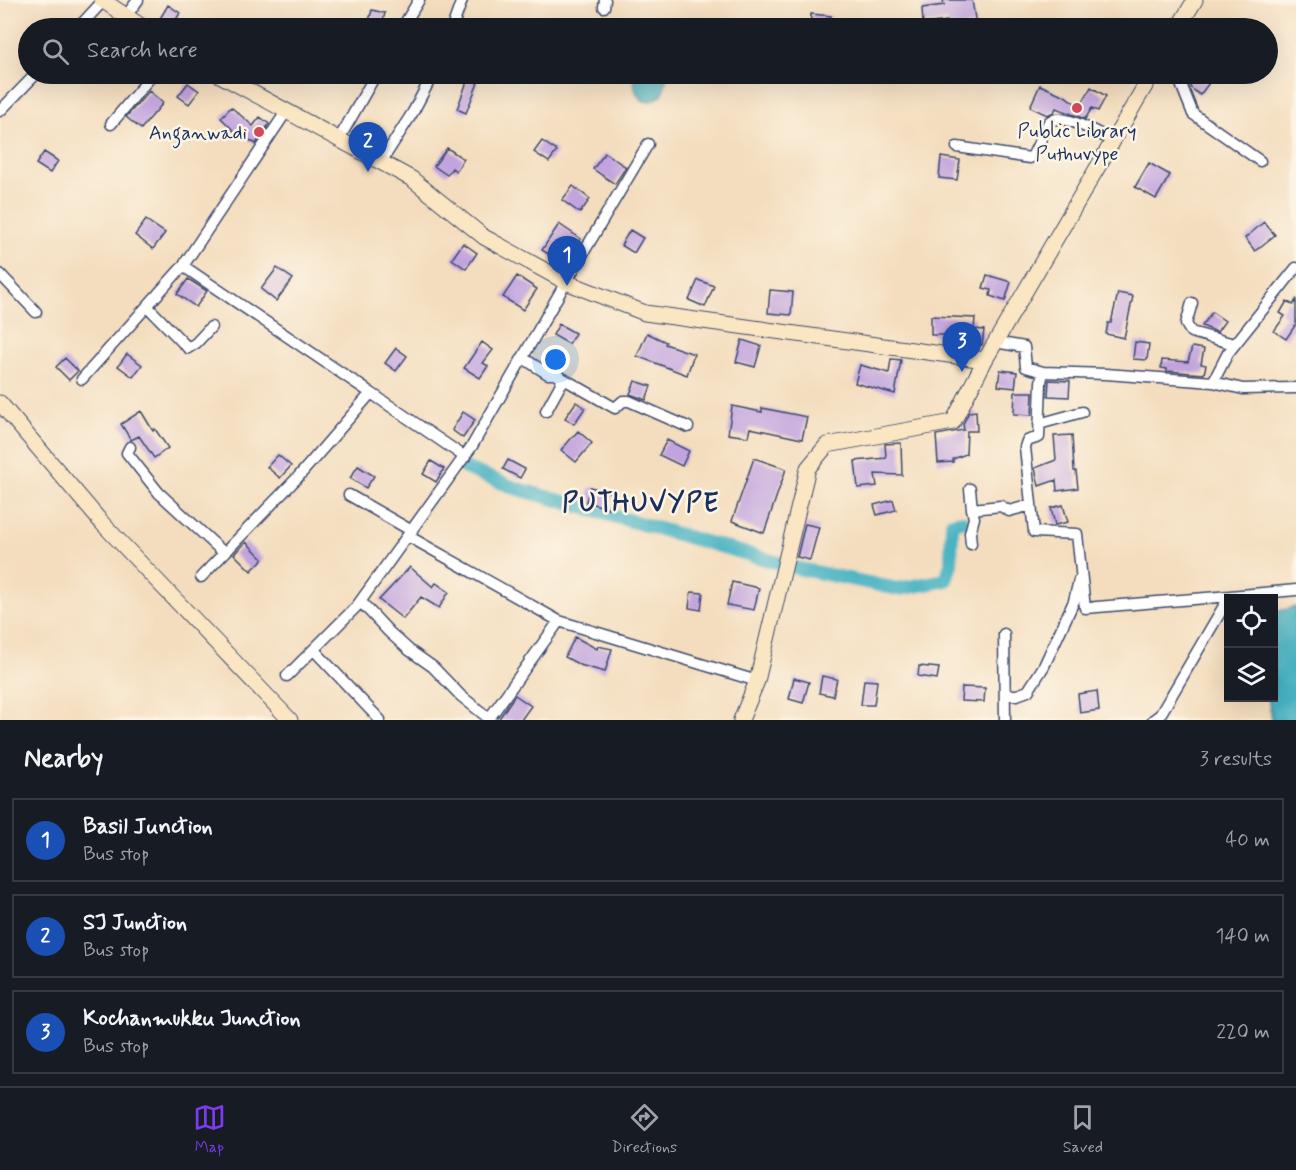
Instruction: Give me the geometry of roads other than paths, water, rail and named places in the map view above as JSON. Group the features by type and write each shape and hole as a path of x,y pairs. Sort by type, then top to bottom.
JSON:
{"main road":[{"path":"1184,18 1195,0"},
{"path":"103,1 129,18"},
{"path":"236,84 412,179 484,237 566,282 645,313 985,360"},
{"path":"741,720 758,681 808,468 826,445 953,422 995,342 1146,84"},
{"path":"0,403 102,523 290,720"}],"street":[{"path":"126,16 138,0"},
{"path":"408,18 419,0"},
{"path":"456,18 462,0"},
{"path":"87,18 103,1"},
{"path":"0,111 26,84"},
{"path":"111,124 145,84"},
{"path":"339,138 370,84"},
{"path":"381,162 427,84"},
{"path":"1181,84 1193,114 1260,161"},
{"path":"82,379 183,266 286,112"},
{"path":"957,147 1030,158 1053,118 1080,125 1113,141"},
{"path":"287,676 361,602 465,457 648,144"},
{"path":"183,266 465,457"},
{"path":"1213,382 1234,344 1296,268"},
{"path":"0,274 36,312"},
{"path":"1192,303 1186,324 1191,332 1234,344"},
{"path":"148,306 188,348 211,327"},
{"path":"995,342 1024,347 1026,367 1043,372 1213,382 1243,389 1296,388"},
{"path":"523,358 548,374 555,374 615,408 623,401 629,401 688,427"},
{"path":"1043,372 1039,438 1027,441 1025,447 1034,532 1077,534 1085,608 1224,598"},
{"path":"546,411 563,380"},
{"path":"201,577 299,477 371,393"},
{"path":"1040,424 1082,412"},
{"path":"130,447 126,453 159,494 224,553"},
{"path":"970,489 973,522 971,541"},
{"path":"349,495 559,621 758,681"},
{"path":"972,509 995,506 1010,511 1031,505"},
{"path":"1005,695 1017,695 1028,691 1044,666 1074,601 1081,570"},
{"path":"1262,594 1296,590"},
{"path":"361,602 396,638 433,667 461,696 489,720 559,621"},
{"path":"1153,720 1160,715 1224,606"},
{"path":"1004,634 1005,720"},
{"path":"314,650 380,720"}],"water":[{"path":"634,84 665,84 662,95 649,101 640,98"},
{"path":"1296,607 1296,720 1272,720 1269,702 1278,702 1278,611"}],"waterway":[{"path":"465,468 515,488 779,563"},
{"path":"796,568 898,589 946,580 951,564 952,523 962,521"}],"place":[{"name":"Public Library Puthuvype","path":"1077,108"},
{"name":"Anganwadi","path":"259,132"},
{"name":"SJ Junction","path":"368,172"},
{"name":"Basil Junction","path":"567,286"},
{"name":"Kochanmukku Junction","path":"962,372"}],"district":[{"name":"PUTHUVYPE","path":"641,502"}]}
